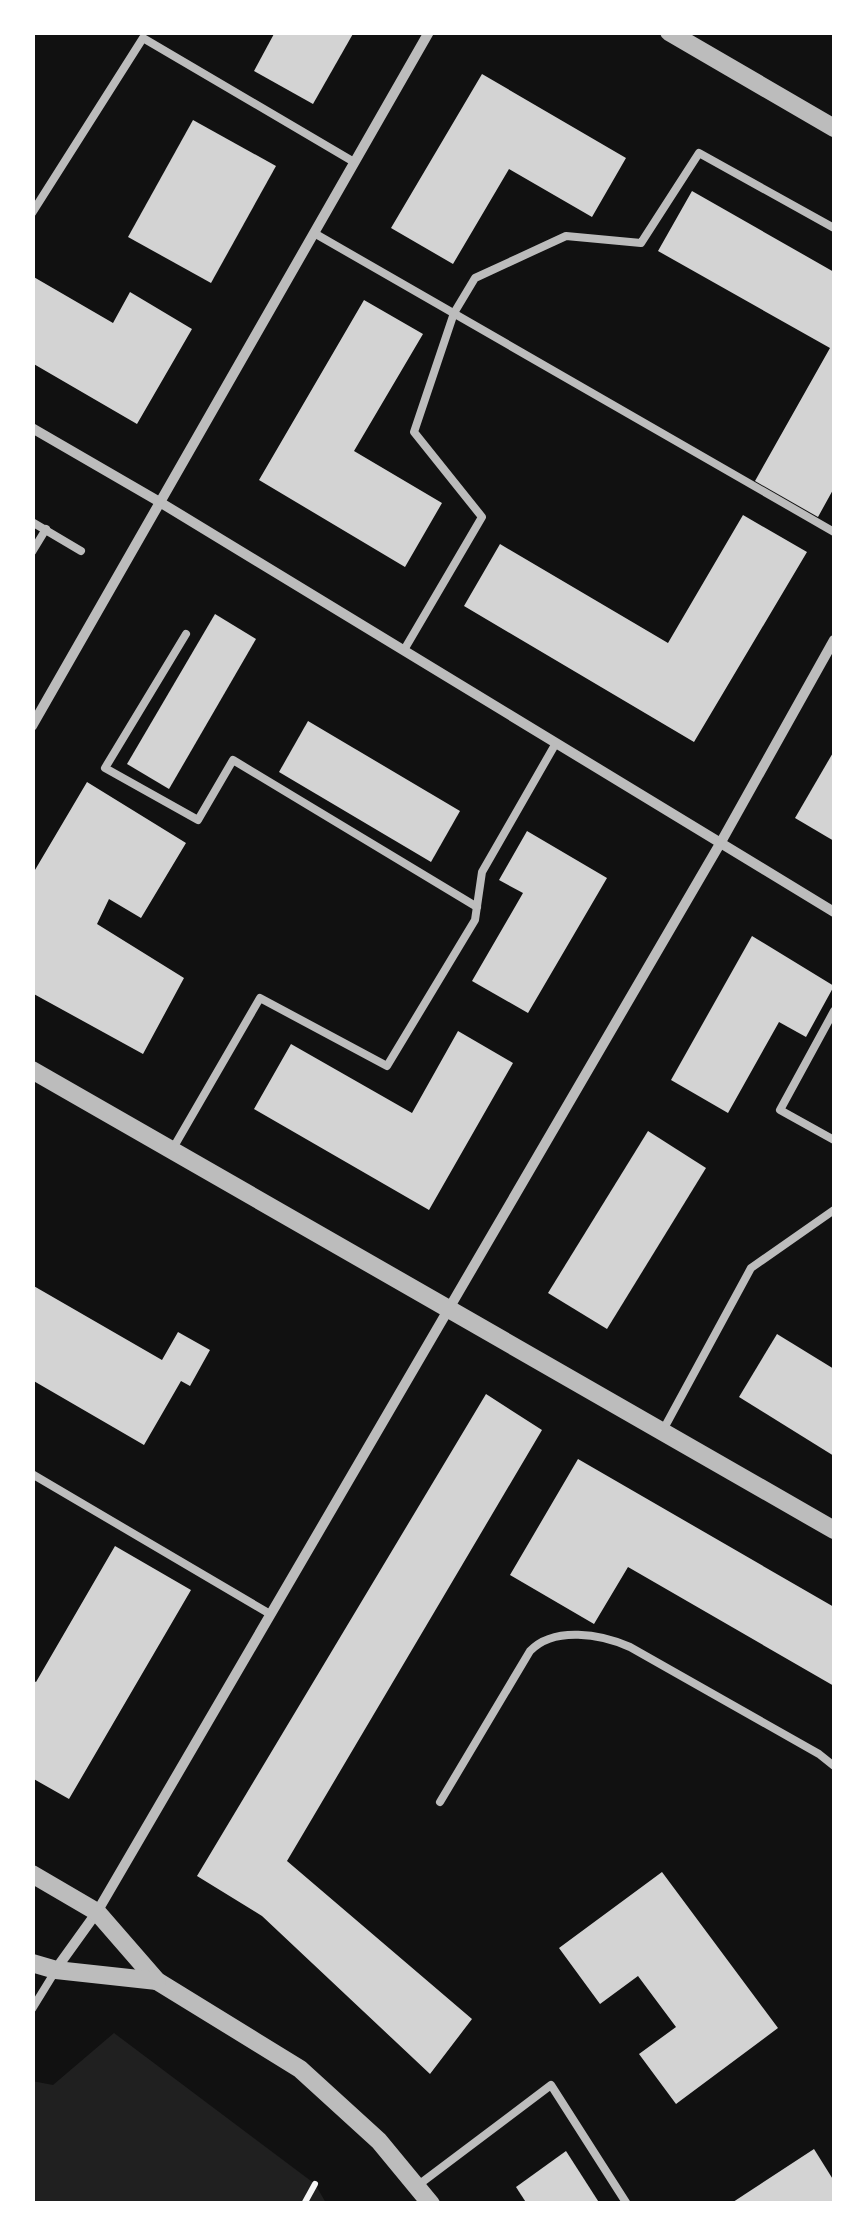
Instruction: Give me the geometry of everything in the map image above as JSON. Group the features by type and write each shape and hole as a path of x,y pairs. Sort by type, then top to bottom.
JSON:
{"street":[{"path":"32,726 429,32"},
{"path":"669,32 833,124"},
{"path":"32,428 834,912"},
{"path":"56,1970 96,1912 834,640"},
{"path":"32,1070 834,1530"},
{"path":"32,1874 96,1912 157,1981 300,2068 379,2141 431,2204"},
{"path":"32,1963 56,1970 157,1981"}],"lane":[{"path":"32,214 143,38 354,162"},
{"path":"404,650 482,517 414,432 454,313 475,278 566,236 641,243 699,153 834,228"},
{"path":"314,233 834,532"},
{"path":"32,522 81,550"},
{"path":"32,552 46,530"},
{"path":"186,634 105,768 198,820 233,760 477,907"},
{"path":"172,1150 260,998 386,1066 475,920 482,872 556,742"},
{"path":"834,1010 780,1110 834,1140"},
{"path":"662,1432 751,1268 834,1210"},
{"path":"32,1474 270,1614"},
{"path":"440,1802 530,1650 553,1635 606,1639 630,1647 834,1766"},
{"path":"32,2009 56,1970"},
{"path":"416,2186 551,2085 628,2204"}],"path":[{"path":"304,2204 315,2184"}],"shaded area":[{"path":"114,2033 315,2184 326,2203 33,2203 32,2081 53,2085"}],"building":[{"path":"275,32 354,32 313,104 254,71"},
{"path":"482,74 626,158 592,217 509,169 453,264 391,228"},
{"path":"193,120 276,166 211,283 128,237"},
{"path":"692,191 834,272 834,488 818,517 755,481 830,348 658,251"},
{"path":"32,276 113,323 130,292 192,329 137,424 32,363"},
{"path":"364,300 423,334 354,451 442,503 405,567 259,480"},
{"path":"743,515 807,552 694,742 464,606 500,544 668,643"},
{"path":"215,614 256,639 169,789 127,764"},
{"path":"308,721 460,811 431,862 279,772"},
{"path":"834,751 834,841 795,818"},
{"path":"87,782 186,843 141,918 109,899 97,924 184,978 143,1054 32,993 32,875"},
{"path":"527,831 607,878 528,1013 472,981 523,893 499,880"},
{"path":"752,936 834,986 806,1037 779,1022 728,1113 671,1080"},
{"path":"458,1031 513,1063 429,1210 254,1109 291,1044 412,1113"},
{"path":"648,1131 706,1168 607,1329 548,1293"},
{"path":"32,1285 162,1360 178,1332 210,1350 190,1386 181,1381 144,1445 32,1380"},
{"path":"777,1334 834,1369 834,1456 739,1397"},
{"path":"486,1394 542,1430 287,1861 472,2019 430,2074 262,1916 197,1876"},
{"path":"578,1459 834,1607 834,1686 628,1567 594,1624 510,1575"},
{"path":"115,1546 191,1590 69,1799 32,1778 32,1680 36,1682"},
{"path":"662,1872 778,2028 676,2104 639,2054 676,2027 638,1976 600,2004 559,1948"},
{"path":"814,2149 834,2181 834,2204 730,2204"},
{"path":"566,2151 600,2204 527,2204 516,2187"}]}
